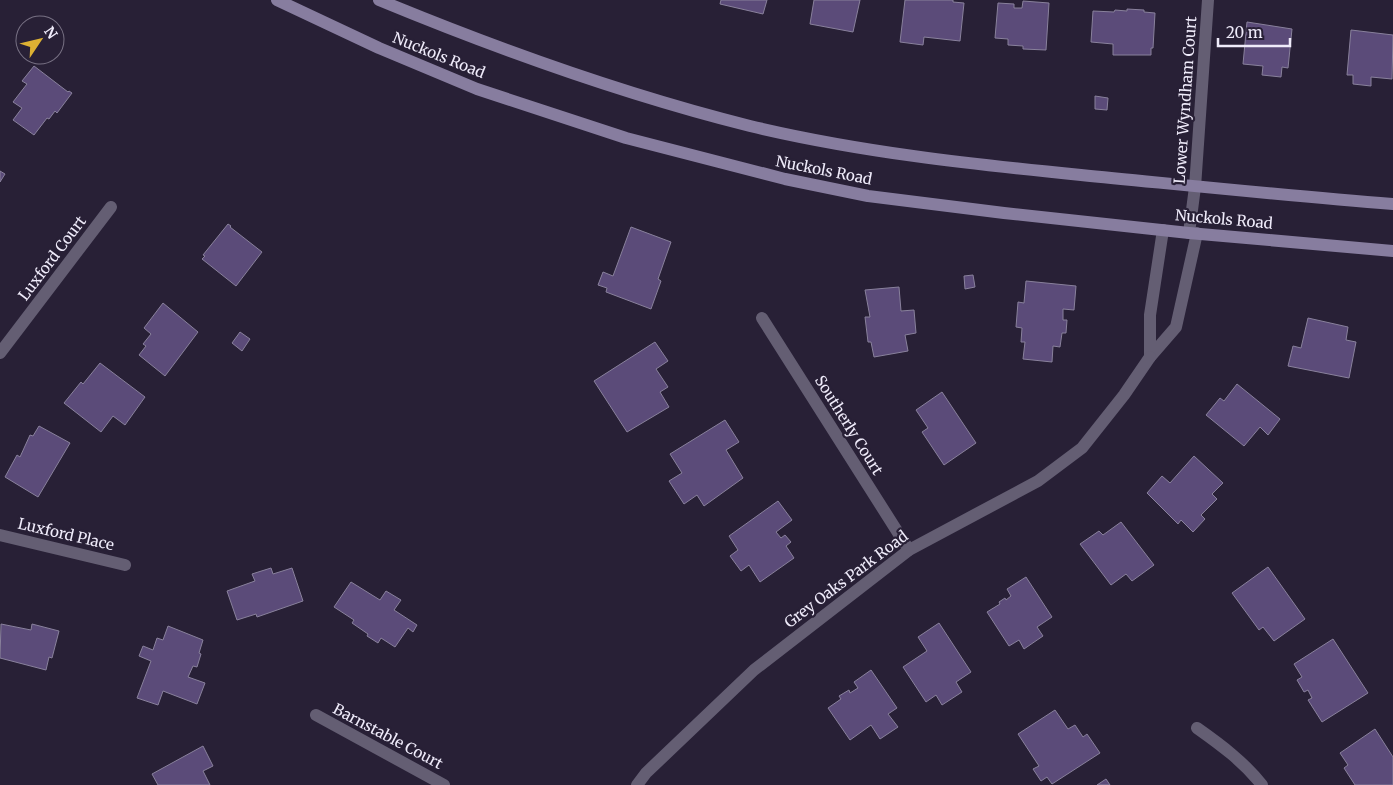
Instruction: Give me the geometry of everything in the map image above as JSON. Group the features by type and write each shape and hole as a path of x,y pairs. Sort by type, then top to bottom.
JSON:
{"main road":[{"name":"Nuckols Road","path":"277,0 379,48 477,89 626,138 785,179 868,196 1162,230 1393,251"},
{"name":"Nuckols Road","path":"379,0 551,67 633,94 751,126 877,152 1195,187 1393,204"}],"street":[{"name":"Lower Wyndham Court","path":"1193,233 1208,0"},
{"name":"Luxford Court","path":"0,353 111,207"},
{"path":"1150,357 1150,315 1162,230"},
{"name":"Grey Oaks Park Road","path":"637,785 646,774 754,670 909,550 1038,481 1082,448 1124,395 1150,357 1176,327 1193,233"},
{"name":"Southerly Court","path":"762,318 909,550"},
{"name":"Luxford Place","path":"0,535 125,565"},
{"name":"Barnstable Court","path":"316,716 444,785"},
{"path":"1197,728 1231,753 1253,773 1262,785"}],"building":[{"path":"721,0 767,0 763,14 720,4"},
{"path":"814,0 860,0 853,32 810,24"},
{"path":"905,0 953,0 953,2 964,3 960,41 924,37 923,45 900,42"},
{"path":"1023,1 1049,3 1046,50 1023,49 1023,46 1008,45 1008,39 995,38 998,3 1014,4 1014,8 1022,8"},
{"path":"1127,9 1155,13 1151,55 1113,55 1113,44 1091,42 1093,11 1114,12 1115,10 1127,11"},
{"path":"1247,22 1292,29 1288,68 1282,67 1281,77 1262,75 1263,66 1243,64"},
{"path":"1351,30 1393,35 1392,79 1371,77 1371,86 1353,84 1353,75 1347,75"},
{"path":"34,66 68,92 72,93 57,113 55,111 49,119 47,118 34,135 13,120 22,108 13,102 27,84 22,81"},
{"path":"1095,96 1108,98 1107,110 1095,109"},
{"path":"0,171 5,174 0,182"},
{"path":"228,224 262,252 236,286 202,259 205,256 203,255"},
{"path":"631,227 671,242 658,279 661,281 651,309 606,292 607,288 598,285 603,272 613,276"},
{"path":"973,275 975,287 965,289 964,276"},
{"path":"1026,281 1076,286 1074,310 1063,309 1063,320 1067,320 1066,333 1062,333 1060,347 1053,346 1052,362 1023,359 1025,342 1021,342 1022,328 1016,327 1018,302 1024,303"},
{"path":"899,287 901,311 914,310 916,333 905,335 908,351 874,357 871,342 868,342 865,317 870,317 865,290"},
{"path":"163,303 198,332 165,376 139,355 146,346 143,344 151,334 144,328"},
{"path":"1308,318 1348,327 1346,340 1356,342 1349,378 1288,366 1293,346 1301,348"},
{"path":"240,332 250,339 242,351 232,343"},
{"path":"655,342 668,361 656,369 668,387 660,392 669,407 627,432 594,381"},
{"path":"100,363 145,397 125,425 113,416 101,432 64,403"},
{"path":"1237,384 1280,419 1268,435 1260,427 1244,446 1206,415 1220,398 1224,401"},
{"path":"942,392 976,443 944,465 922,432 928,428 916,410"},
{"path":"725,420 739,442 726,450 743,478 704,506 697,495 684,504 669,481 682,473 670,454"},
{"path":"39,426 70,443 38,497 5,477 17,455 20,457 30,435 33,436"},
{"path":"1194,456 1223,483 1212,494 1217,499 1201,515 1205,519 1193,532 1181,520 1178,524 1147,493 1162,476 1170,483"},
{"path":"778,501 792,520 776,532 781,538 785,535 791,542 786,546 794,558 760,582 749,565 741,571 730,556 738,550 729,536"},
{"path":"1121,522 1154,565 1132,581 1126,574 1111,585 1080,544 1099,531 1103,535"},
{"path":"1268,567 1305,619 1274,641 1263,627 1259,630 1232,593"},
{"path":"271,568 273,574 292,568 303,601 257,617 256,614 237,620 227,591 255,581 252,574"},
{"path":"1026,577 1052,617 1037,627 1043,636 1024,649 1019,640 1009,646 987,612 1000,604 999,602 1005,598 1006,600 1011,596 1007,589"},
{"path":"351,582 380,600 386,591 401,600 394,610 417,625 413,632 408,628 395,647 381,638 378,643 367,636 368,634 352,623 354,620 334,607"},
{"path":"939,623 971,672 956,682 962,692 942,705 936,695 926,702 903,667 927,651 918,637"},
{"path":"1,624 31,630 32,624 59,631 52,658 49,657 46,670 0,658"},
{"path":"168,626 203,640 197,667 193,666 188,677 205,683 197,704 163,691 158,705 137,698 151,661 139,656 143,646 153,650 157,638 163,640"},
{"path":"1333,639 1368,693 1322,722 1308,700 1312,698 1308,690 1304,692 1297,680 1302,677 1294,664"},
{"path":"871,670 897,708 888,714 898,727 880,739 871,725 850,740 828,708 841,699 839,696 849,690 850,693 858,688 854,682"},
{"path":"1055,710 1068,729 1075,725 1083,737 1087,734 1100,753 1052,784 1047,777 1041,781 1033,769 1039,766 1018,734"},
{"path":"1375,729 1393,757 1393,785 1355,785 1344,768 1348,765 1340,753"},
{"path":"203,746 213,766 203,771 210,785 158,785 152,774"},
{"path":"1106,779 1110,785 1097,785"}]}
